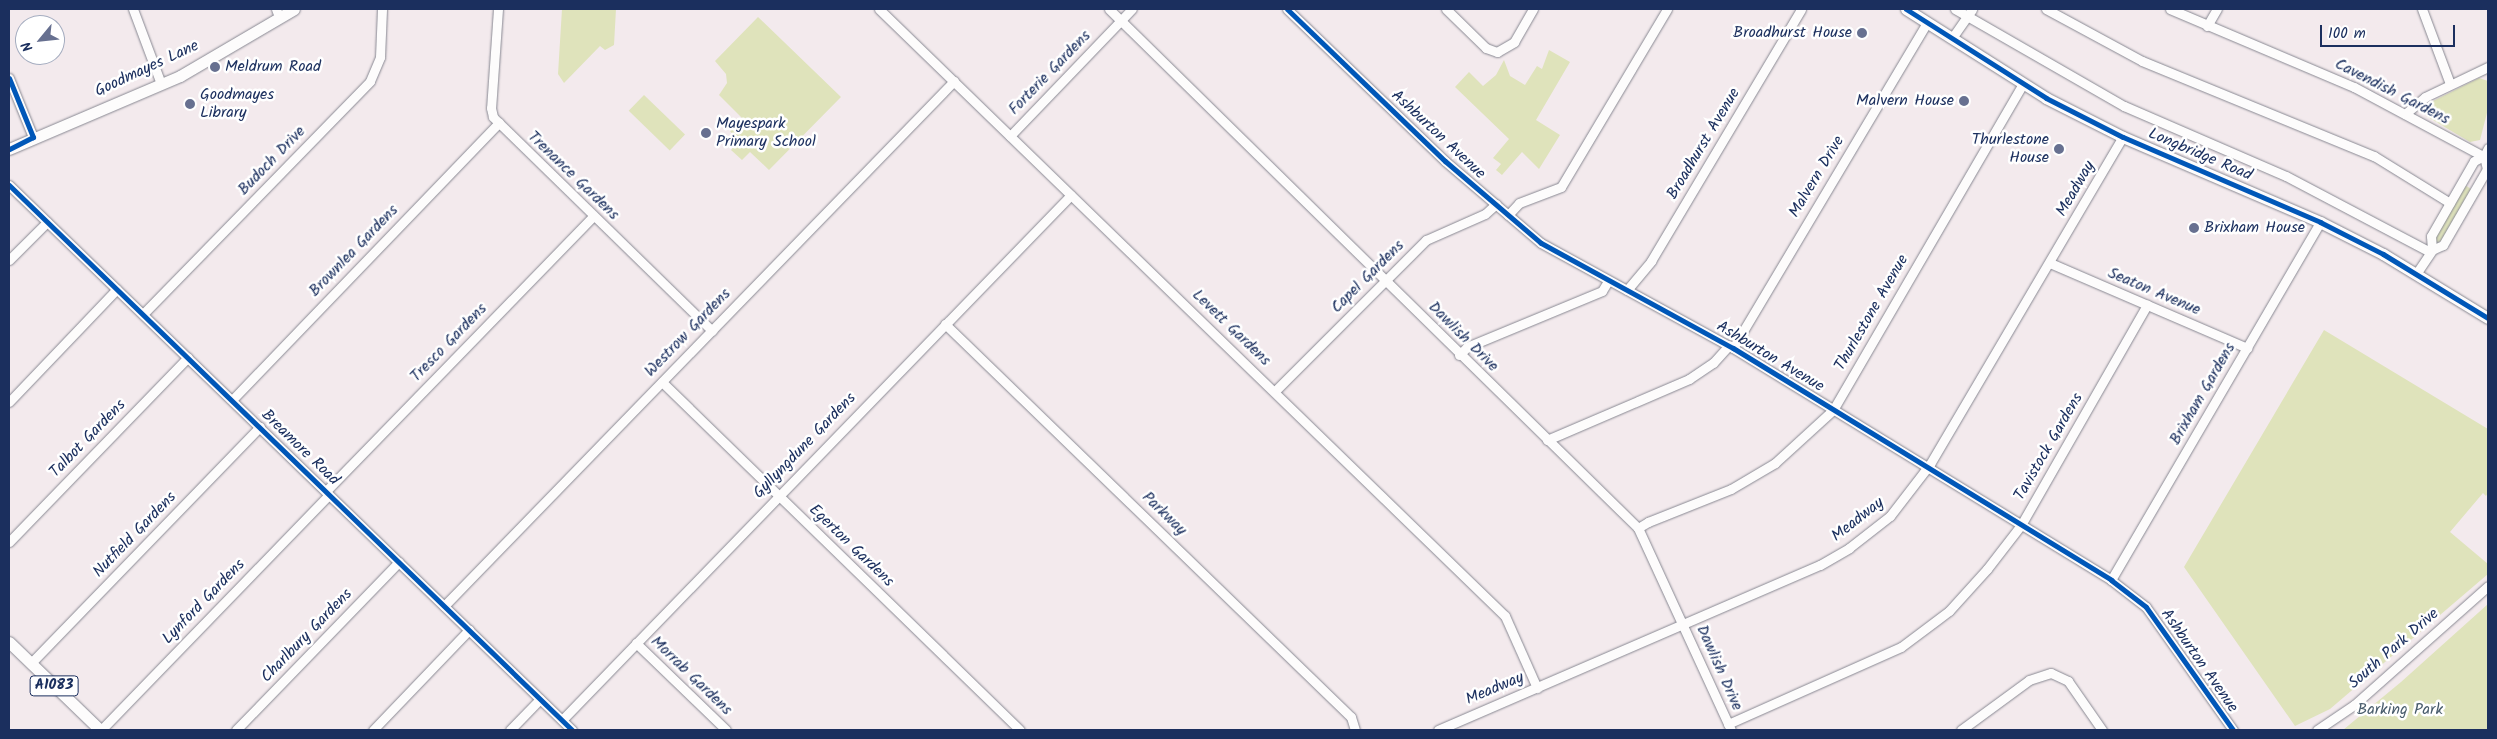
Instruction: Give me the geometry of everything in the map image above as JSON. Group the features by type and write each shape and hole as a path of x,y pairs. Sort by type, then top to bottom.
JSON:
{"main road":[{"name":"Goodmayes Lane","path":"9,148 161,84 278,13 294,9"},
{"name":"Longbridge Road","path":"1906,9 2023,84 2123,137 2320,222 2416,274 2488,318"},
{"name":"A1083","path":"9,642 96,729"}],"street":[{"path":"133,9 161,84"},
{"name":"Budoch Drive","path":"143,314 370,81 380,57 382,9"},
{"name":"Trenance Gardens","path":"498,9 491,108 499,124 712,331"},
{"name":"Levett Gardens","path":"879,9 1505,616 1537,688"},
{"name":"Dawlish Drive","path":"1109,9 1385,280 1458,355 1638,528 1730,727"},
{"name":"Forterie Gardens","path":"1010,136 1132,9"},
{"name":"Ashburton Avenue","path":"1287,9 1445,161 1541,243 1731,347 2111,580 2146,608 2233,730"},
{"path":"1446,9 1486,48 1497,52 1514,42 1533,9"},
{"path":"1508,215 1519,203 1561,187 1667,9"},
{"name":"Broadhurst Avenue","path":"1627,290 1651,260 1801,9"},
{"path":"1954,9 1972,11 2124,106 2286,176 2431,251"},
{"path":"2046,9 2142,61 2374,156 2450,203"},
{"name":"Cavendish Gardens","path":"2170,9 2354,87 2487,154"},
{"path":"2207,26 2217,9"},
{"path":"2422,9 2450,84"},
{"path":"1952,38 1972,11"},
{"name":"Malvern Drive","path":"1547,440 1689,379 1713,363 1731,347 1927,22"},
{"path":"2405,114 2415,104 2450,84 2488,67"},
{"path":"9,78 33,137"},
{"name":"Westrow Gardens","path":"444,606 954,80"},
{"name":"Thurlestone Avenue","path":"1638,528 1648,522 1731,489 1775,463 1833,410 2023,84"},
{"name":"Brownlea Gardens","path":"232,400 499,124"},
{"name":"Meadway","path":"1438,730 1820,565 1849,548 1890,516 1928,468 2123,137"},
{"path":"2431,251 2431,236 2450,203 2474,162 2487,154"},
{"path":"2416,274 2431,251 2443,245 2487,169 2487,154"},
{"name":"Breamore Road","path":"9,185 572,730"},
{"name":"Gyllyngdune Gardens","path":"562,720 1071,194"},
{"name":"Capel Gardens","path":"1275,391 1426,240 1485,214 1496,204"},
{"name":"Tresco Gardens","path":"328,493 593,216"},
{"path":"9,260 47,222"},
{"name":"Brixham Gardens","path":"2111,580 2320,222"},
{"name":"Seaton Avenue","path":"2050,263 2247,348"},
{"path":"1458,355 1467,347 1602,291 1608,280"},
{"path":"9,402 117,289"},
{"name":"Tavistock Gardens","path":"1730,727 1900,648 1949,611 1988,570 2021,525 2147,305"},
{"name":"Parkway","path":"945,324 1351,717 1355,730"},
{"name":"Talbot Gardens","path":"9,542 188,357"},
{"name":"Egerton Gardens","path":"662,382 1020,730"},
{"name":"Nutfield Gardens","path":"31,663 260,427"},
{"name":"Lynford Gardens","path":"96,729 328,493"},
{"name":"Charlbury Gardens","path":"236,730 399,562"},
{"name":"South Park Drive","path":"2317,730 2354,705 2488,586"},
{"path":"373,730 469,630"},
{"name":"Morrab Gardens","path":"636,643 726,730"},
{"path":"1961,730 2029,680 2051,673 2068,681 2102,730"},
{"path":"510,730 540,699"}],"green space":[{"path":"562,9 616,9 614,45 605,50 600,46 564,83 558,74"},
{"path":"758,17 841,97 769,170 750,152 742,160 731,150 739,141 730,131 742,118 719,95 727,83 726,74 715,61"},
{"path":"1549,50 1570,62 1536,120 1560,135 1539,169 1522,152 1502,175 1496,170 1501,164 1493,158 1509,139 1455,87 1469,72 1483,86 1496,75 1504,60 1510,76 1525,85 1537,66 1542,69"},
{"path":"2479,78 2488,81 2488,109 2480,140 2470,142 2426,116 2427,104"},
{"path":"644,95 685,135 670,150 629,111"},
{"path":"2465,185 2471,189 2441,241 2436,243 2434,237"},
{"path":"2324,330 2488,429 2488,493 2486,496 2483,493 2450,532 2488,564 2488,574 2330,709 2295,726 2184,567"},
{"name":"Barking Park","path":"2488,604 2488,730 2343,730 2401,682"}],"cycle path":[{"path":"1287,9 1445,161 1541,243 1733,348 2111,580 2146,607 2233,730"},
{"path":"1906,9 2046,98 2123,137 2320,222 2383,254 2488,318"},
{"path":"9,78 33,137 9,149"},
{"path":"9,185 572,730"}],"place":[{"name":"Broadhurst House","path":"1862,33"},
{"name":"Meldrum Road","path":"215,67"},
{"name":"Malvern House","path":"1964,101"},
{"name":"Goodmayes Library","path":"190,104"},
{"name":"Mayespark Primary School","path":"706,133"},
{"name":"Thurlestone House","path":"2059,149"},
{"name":"Brixham House","path":"2194,228"}]}
